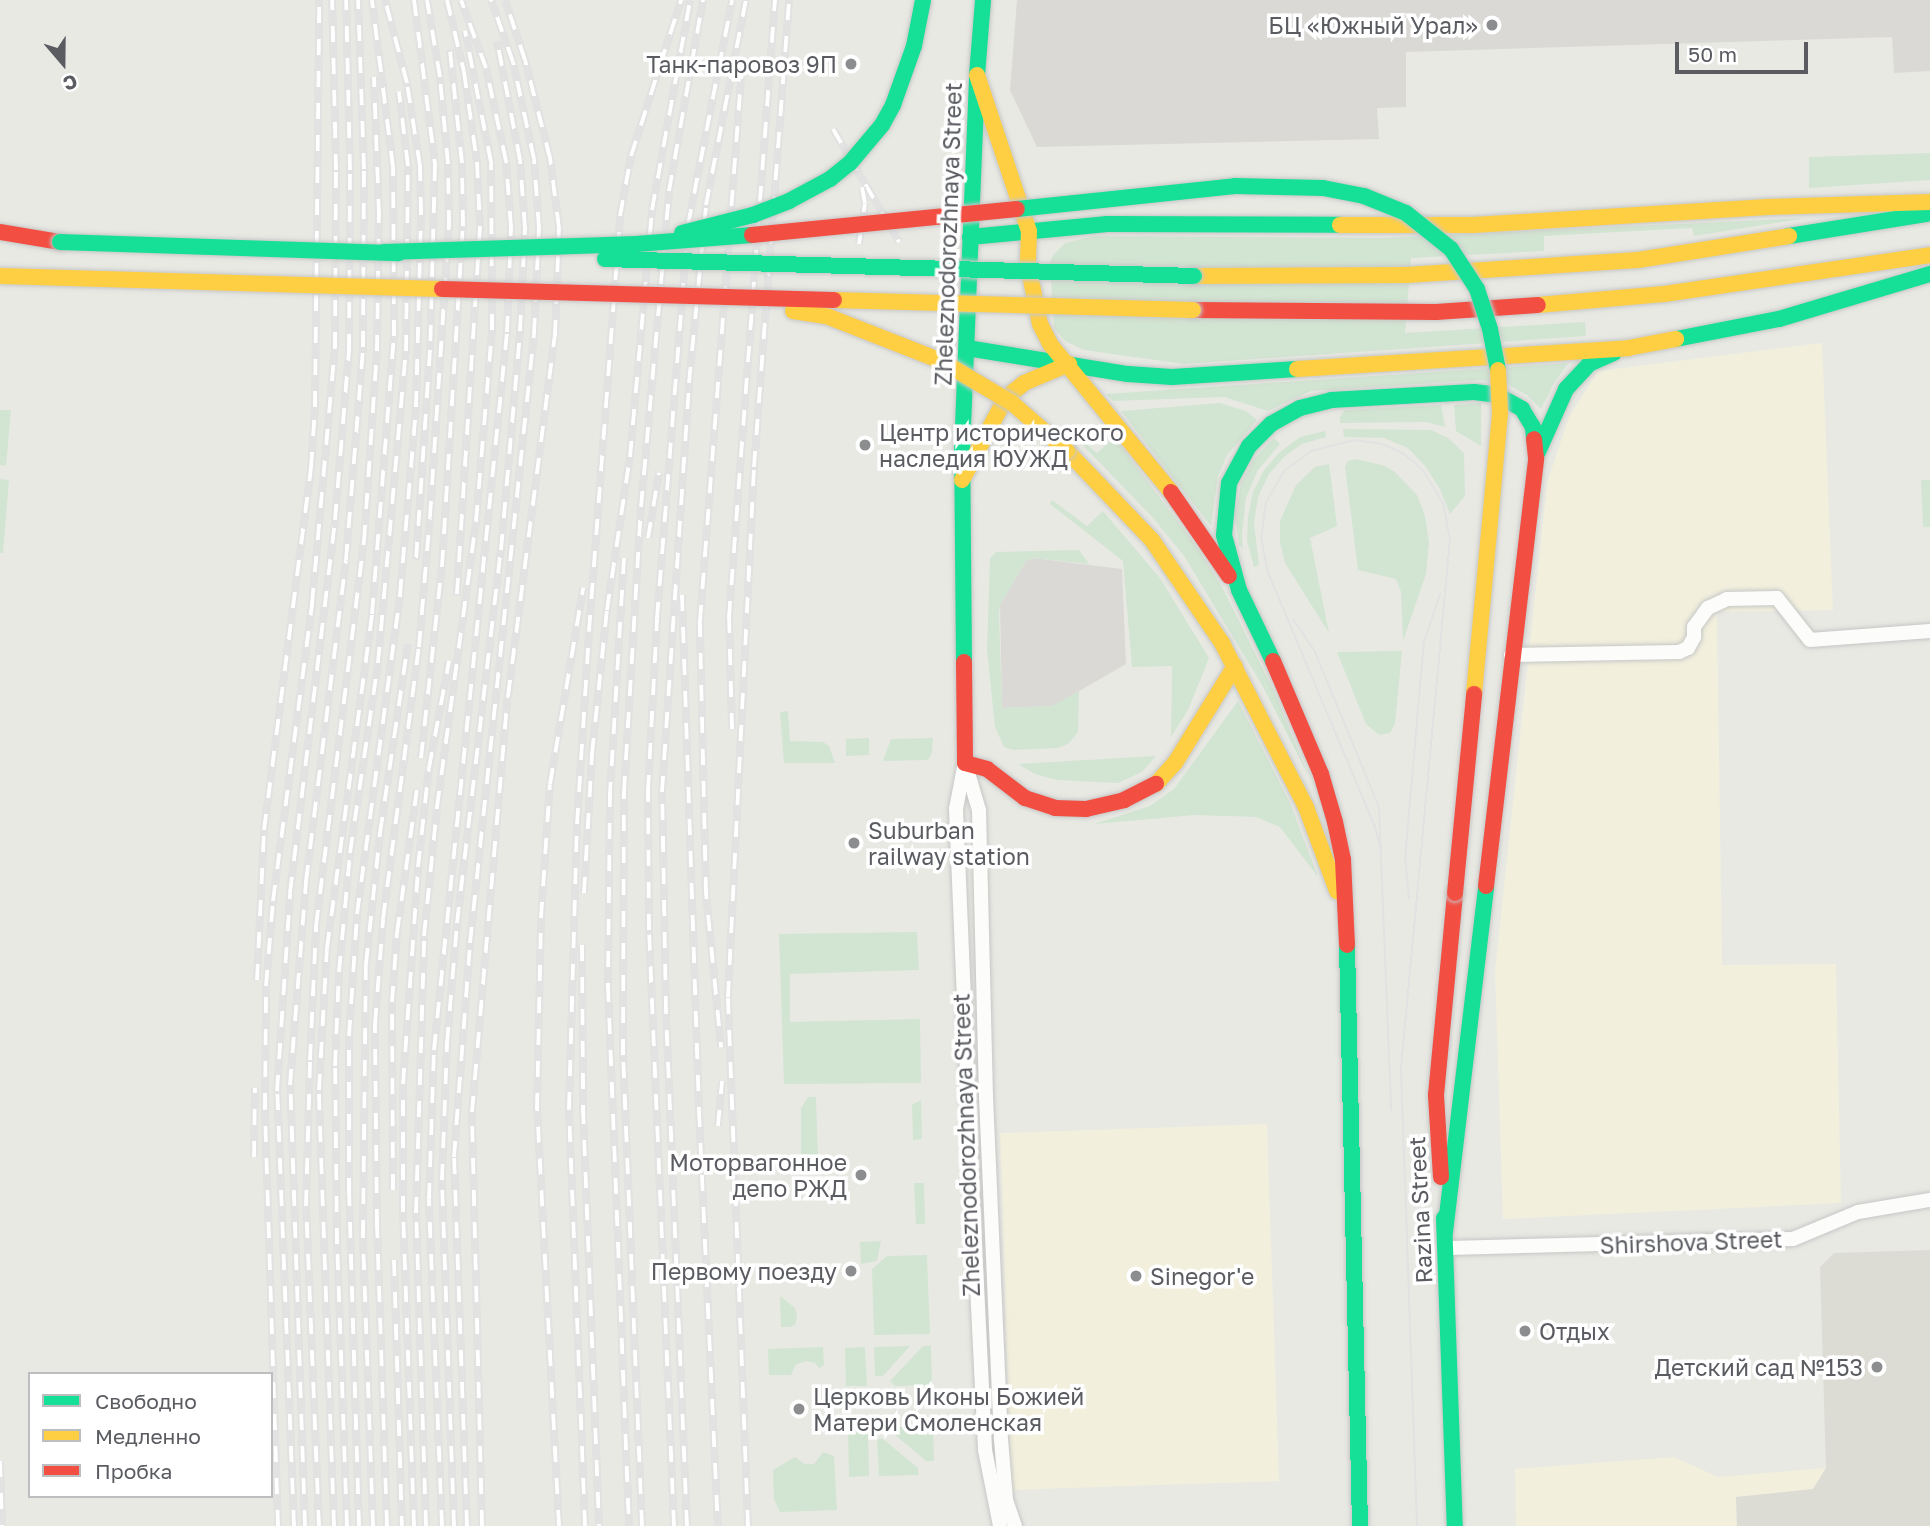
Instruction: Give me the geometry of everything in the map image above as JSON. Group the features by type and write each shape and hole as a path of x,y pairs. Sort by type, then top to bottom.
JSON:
{"main road":[{"path":"384,252 636,244 732,220 789,201 830,179 850,163 882,125 893,105 914,46 923,0"},
{"name":"Zheleznodorozhnaya Street","path":"965,763 962,480 977,75 983,0"},
{"path":"977,75 1029,232 1030,275 1040,324 1051,344 1177,499 1239,590 1285,686 1321,774 1335,822 1346,887 1344,910 1351,1037 1360,1526"},
{"name":"Razina Street","path":"636,244 795,232 1258,186 1323,188 1364,197 1406,214 1434,232 1451,248 1477,289 1490,329 1499,404 1436,1095 1445,1240 1455,1526"},
{"path":"970,237 1107,224 1473,225 1781,207 1930,202"},
{"path":"0,240 1194,276 1394,276 1638,260 1930,214"},
{"path":"0,233 60,242"},
{"path":"0,276 1193,310 1436,312 1531,306 1704,289 1930,255"},
{"path":"967,348 1172,377 1628,348 1779,319 1930,274"},
{"path":"0,288 83,279"},
{"path":"542,292 790,310 829,317 941,361 1012,404 1067,451 1152,540 1182,580 1235,666 1306,807 1344,910"},
{"path":"1536,458 1555,409 1578,374 1601,358 1628,348"},
{"path":"962,480 1003,403 1013,392 1024,383 1069,364"},
{"path":"1239,590 1224,535 1229,483 1249,446 1271,424 1300,408 1344,400 1474,392 1497,394 1513,401 1529,418 1533,427 1536,458 1445,1240"},
{"path":"965,763 987,769 1025,798 1055,808 1086,809 1124,800 1154,786 1175,763 1235,666"}],"street":[{"path":"1511,655 1679,652 1688,648 1694,637 1695,626 1708,608 1727,599 1777,598 1810,640 1930,631"},
{"name":"Zheleznodorozhnaya Street","path":"965,763 956,809 964,1003 985,1450 1000,1526"},
{"name":"Zheleznodorozhnaya Street","path":"965,763 979,810 986,1097 1000,1412 1006,1500 1015,1526"},
{"name":"Shirshova Street","path":"1445,1240 1793,1239 1858,1212 1930,1200"}],"shaded area":[{"path":"1017,0 1930,0 1930,71 1894,73 1892,37 1406,52 1406,107 1377,108 1379,139 1037,147 1010,90"},
{"path":"1822,343 1833,610 1717,612 1722,965 1836,964 1841,1203 1503,1219 1495,971 1547,483 1569,417 1598,371"},
{"path":"1033,558 1122,569 1126,664 1053,706 1002,708 1000,605 1026,561"},
{"name":"Sinegor'e","path":"1267,1124 1279,1481 1011,1490 1000,1133"},
{"name":"Детский сад №153","path":"1930,1250 1930,1526 1737,1526 1736,1497 1813,1489 1826,1468 1820,1267 1834,1253"},
{"path":"1674,1457 1718,1477 1826,1468 1813,1489 1736,1497 1737,1526 1516,1526 1515,1469"}],"green space":[{"path":"1930,153 1930,180 1809,188 1809,157"},
{"path":"1806,218 1694,236 1692,228 1544,236 1544,251 1411,258 1405,333 1585,322 1586,336 1184,364 1084,350 1065,341 1054,328 1050,262 1053,255 1065,243 1095,236 1381,238"},
{"path":"1568,363 1541,409 1527,395 1507,384 1480,380 1311,391 1268,411 1224,397 1113,401 1106,394"},
{"path":"1220,403 1246,411 1257,420 1227,455 1218,476 1211,526 1121,411"},
{"path":"1481,403 1481,446 1456,431 1454,405"},
{"path":"1441,405 1445,427 1426,422 1340,423 1340,416 1345,410"},
{"path":"0,410 11,410 6,466 0,465"},
{"path":"1343,429 1431,430 1448,438 1464,453 1465,496 1450,514 1440,489 1425,466 1408,448 1384,438 1344,437"},
{"path":"1325,431 1326,437 1302,444 1285,456 1269,474 1258,497 1254,523 1259,565 1254,567 1247,541 1248,516 1253,492 1264,470 1280,452 1300,437"},
{"path":"1074,436 1097,453 1114,437 1196,546 1222,587 1274,691 1309,777 1262,685 1184,556 1154,519"},
{"path":"1274,438 1280,444 1258,470 1246,498 1243,549 1239,545 1235,515 1241,484 1254,459"},
{"path":"1357,459 1385,466 1395,472 1417,495 1425,516 1429,542 1426,574 1403,641 1401,592 1396,579 1358,570 1345,467 1348,461"},
{"path":"1329,464 1337,526 1310,538 1329,633 1285,563 1280,543 1280,521 1296,485 1315,467"},
{"path":"0,479 9,480 3,553 0,553"},
{"path":"1921,480 1930,480 1930,527 1923,527"},
{"path":"1052,500 1087,526 1103,511 1160,578 1209,658 1188,710 1171,737 1172,666 1132,667 1123,561 1050,504"},
{"path":"1079,550 1089,564 1033,558 1026,561 1000,605 999,613 1002,708 1052,706 1079,691 1078,732 1068,744 1058,748 1013,750 1004,747 995,727 987,650 990,558 996,552"},
{"path":"1402,651 1395,724 1390,733 1379,735 1366,724 1337,652"},
{"path":"1238,701 1290,803 1318,877 1280,827 1256,817 1195,815 1094,824 1150,806 1174,789"},
{"path":"788,711 790,741 823,742 829,746 835,763 784,763 780,712"},
{"path":"869,738 869,755 846,756 846,739"},
{"path":"933,738 932,753 928,760 883,761 891,739"},
{"path":"1156,756 1142,772 1118,783 1057,780 1035,774 1018,764"},
{"path":"917,932 919,970 790,974 790,1022 920,1019 921,1083 784,1084 779,934"},
{"path":"808,1097 816,1097 818,1163 807,1163 801,1154 801,1108"},
{"path":"921,1100 922,1139 913,1140 912,1105"},
{"path":"914,1183 924,1183 925,1224 916,1224"},
{"path":"881,1241 877,1261 861,1264 860,1242"},
{"path":"927,1255 930,1334 874,1335 872,1269 887,1256"},
{"path":"780,1296 795,1308 795,1325 781,1327"},
{"path":"910,1346 883,1376 875,1376 874,1347"},
{"path":"923,1346 931,1346 932,1385 895,1386 890,1381"},
{"path":"823,1347 824,1365 819,1368 815,1363 806,1361 795,1365 791,1375 769,1375 768,1349"},
{"path":"865,1347 867,1386 846,1386 845,1348"},
{"path":"897,1427 933,1427 934,1461 926,1461 894,1434"},
{"path":"868,1428 869,1476 849,1477 848,1429"},
{"path":"877,1439 883,1439 918,1468 918,1475 879,1476"},
{"path":"823,1452 834,1456 837,1510 780,1512 774,1499 773,1470 795,1457 805,1464 814,1464"}],"tram line":[{"path":"1381,852 1375,827 1268,573 1261,538 1266,502 1285,470 1311,451 1354,440 1383,444 1404,454 1422,469 1443,503 1450,539 1401,1068 1417,1526"},
{"path":"1409,898 1405,858 1424,642 1440,594"},
{"path":"1293,619 1315,652 1379,807 1391,1110"}],"railway":[{"path":"257,980 264,830 311,468 315,407 319,0"},
{"path":"278,1526 265,1109 266,986 273,901 312,604 335,348 336,170 332,0"},
{"path":"294,1526 277,1091 290,893 335,520 349,350 350,170 346,0"},
{"path":"305,1526 290,1085 306,881 346,560 363,347 364,169 358,0"},
{"path":"334,1526 319,1090 327,948 372,614 394,336 393,167 372,0"},
{"path":"359,1526 349,1194 349,1036 357,914 400,595 416,407 421,213 420,166 407,83 385,0"},
{"path":"414,0 435,165 430,350 416,560"},
{"path":"387,1526 377,1225 375,1024 383,919 419,647 449,226 448,164 440,77 427,0"},
{"path":"447,0 464,72 477,162 480,227 457,595"},
{"path":"442,1526 429,1199 434,1050 507,332 511,227 506,161 486,68 461,0"},
{"path":"467,1526 454,1157 470,943 534,334 539,228 534,159 513,62 491,0"},
{"path":"482,1526 472,1112 508,696 555,336 559,228 550,158 525,60 505,0"},
{"path":"585,1526 569,1108 577,824 589,631 620,216 631,156 681,0"},
{"path":"584,893 592,754 607,610 630,457 652,210 690,0"},
{"path":"642,1526 623,1055 624,792 641,507 669,191 703,0"},
{"path":"674,1526 649,930 648,791 657,618 688,225 732,0"},
{"path":"687,1526 666,1012 662,792 689,383 706,205 746,0"},
{"path":"732,729 729,617 775,0"},
{"path":"748,1526 728,997 754,467 789,0"},
{"path":"426,1526 416,1213 424,936 437,807 476,521 492,330 491,162 465,31"},
{"path":"454,1526 442,1180 447,1043 457,923 501,550 520,331 525,228 520,160 497,41"},
{"path":"421,758 442,566 463,226 462,163 450,50"},
{"path":"706,893 700,621 742,66"},
{"path":"319,1526 306,1206 310,1060 316,926 364,541 377,351 379,215 374,77"},
{"path":"347,1526 337,1244 335,1066 339,972 350,853 378,663 406,351 408,166 399,92"},
{"path":"833,129 899,242"},
{"path":"859,244 865,203 862,187"},
{"path":"648,538 659,473"},
{"path":"624,558 610,791 608,986 629,1526"},
{"path":"559,1526 537,1109 541,918 550,784 583,588"},
{"path":"682,595 699,1111 718,1526"},
{"path":"373,1526 363,1236 366,964 380,833 408,644"},
{"path":"414,1526 403,1212 403,1084 418,867 429,768 449,661"},
{"path":"393,1190 392,1002 397,933 417,789"},
{"path":"705,883 721,1047"},
{"path":"582,945 583,1108 599,1526"},
{"path":"718,1126 722,1081"},
{"path":"254,1157 255,1088"},
{"path":"394,1260 402,1526"},
{"path":"0,1461 2,1526"}],"traffic: fast":[{"path":"682,233 753,215 789,201 830,179 850,163 882,125 893,105 914,46 923,0"},
{"path":"964,662 962,452 977,75 983,0"},
{"path":"1017,209 1235,186 1323,188 1364,196 1406,213 1451,249 1477,289 1490,329 1498,370"},
{"path":"1789,236 1927,214"},
{"path":"970,237 1107,224 1340,225"},
{"path":"384,252 636,244 752,235"},
{"path":"60,242 399,253"},
{"path":"605,259 1194,276"},
{"path":"1676,339 1779,319 1930,274"},
{"path":"967,348 1128,374 1172,377 1297,369"},
{"path":"1538,452 1566,389 1589,364 1614,353"},
{"path":"1273,661 1239,590 1224,535 1229,483 1249,446 1271,424 1300,408 1331,400 1474,392 1497,395 1522,409 1533,427 1534,439"},
{"path":"1445,1232 1486,886"},
{"path":"1347,945 1360,1526"},
{"path":"1444,1218 1455,1526"}],"traffic: slow":[{"path":"977,75 1029,231 1028,265 1040,324 1050,344 1171,492"},
{"path":"1340,225 1473,225 1767,207 1930,202"},
{"path":"1194,276 1407,275 1638,260 1789,236"},
{"path":"1538,305 1664,294 1930,255"},
{"path":"0,276 442,289"},
{"path":"834,300 1193,310"},
{"path":"793,311 829,317 941,361 1012,403 1067,451"},
{"path":"1297,369 1628,348 1676,339"},
{"path":"962,480 1003,403 1013,392 1024,383 1069,364"},
{"path":"1474,694 1500,414 1498,370"},
{"path":"1067,451 1152,540 1222,643 1306,807 1337,891"},
{"path":"1156,784 1175,763 1235,666"}],"traffic: jam":[{"path":"752,235 1017,209"},
{"path":"0,232 60,242"},
{"path":"442,289 834,300"},
{"path":"1193,310 1436,312 1538,305"},
{"path":"1486,886 1536,458 1534,439"},
{"path":"1171,492 1229,576"},
{"path":"1273,661 1321,774 1335,822 1343,860 1347,945"},
{"path":"964,662 965,763 987,769 1025,798 1055,808 1086,809 1124,800 1156,784"},
{"path":"1455,893 1474,694"},
{"path":"1441,1177 1436,1095 1455,893"}],"place":[{"name":"БЦ «Южный Урал»","path":"1492,25"},
{"name":"Танк-паровоз 9П","path":"851,64"},
{"name":"Центр исторического наследия ЮУЖД","path":"865,445"},
{"name":"Suburban railway station","path":"854,843"},
{"name":"Моторвагонное депо РЖД","path":"861,1175"},
{"name":"Первому поезду","path":"851,1271"},
{"name":"Sinegor'e","path":"1136,1276"},
{"name":"Отдых","path":"1525,1331"},
{"name":"Детский сад №153","path":"1877,1367"},
{"name":"Церковь Иконы Божией Матери Смоленская","path":"799,1409"}]}
